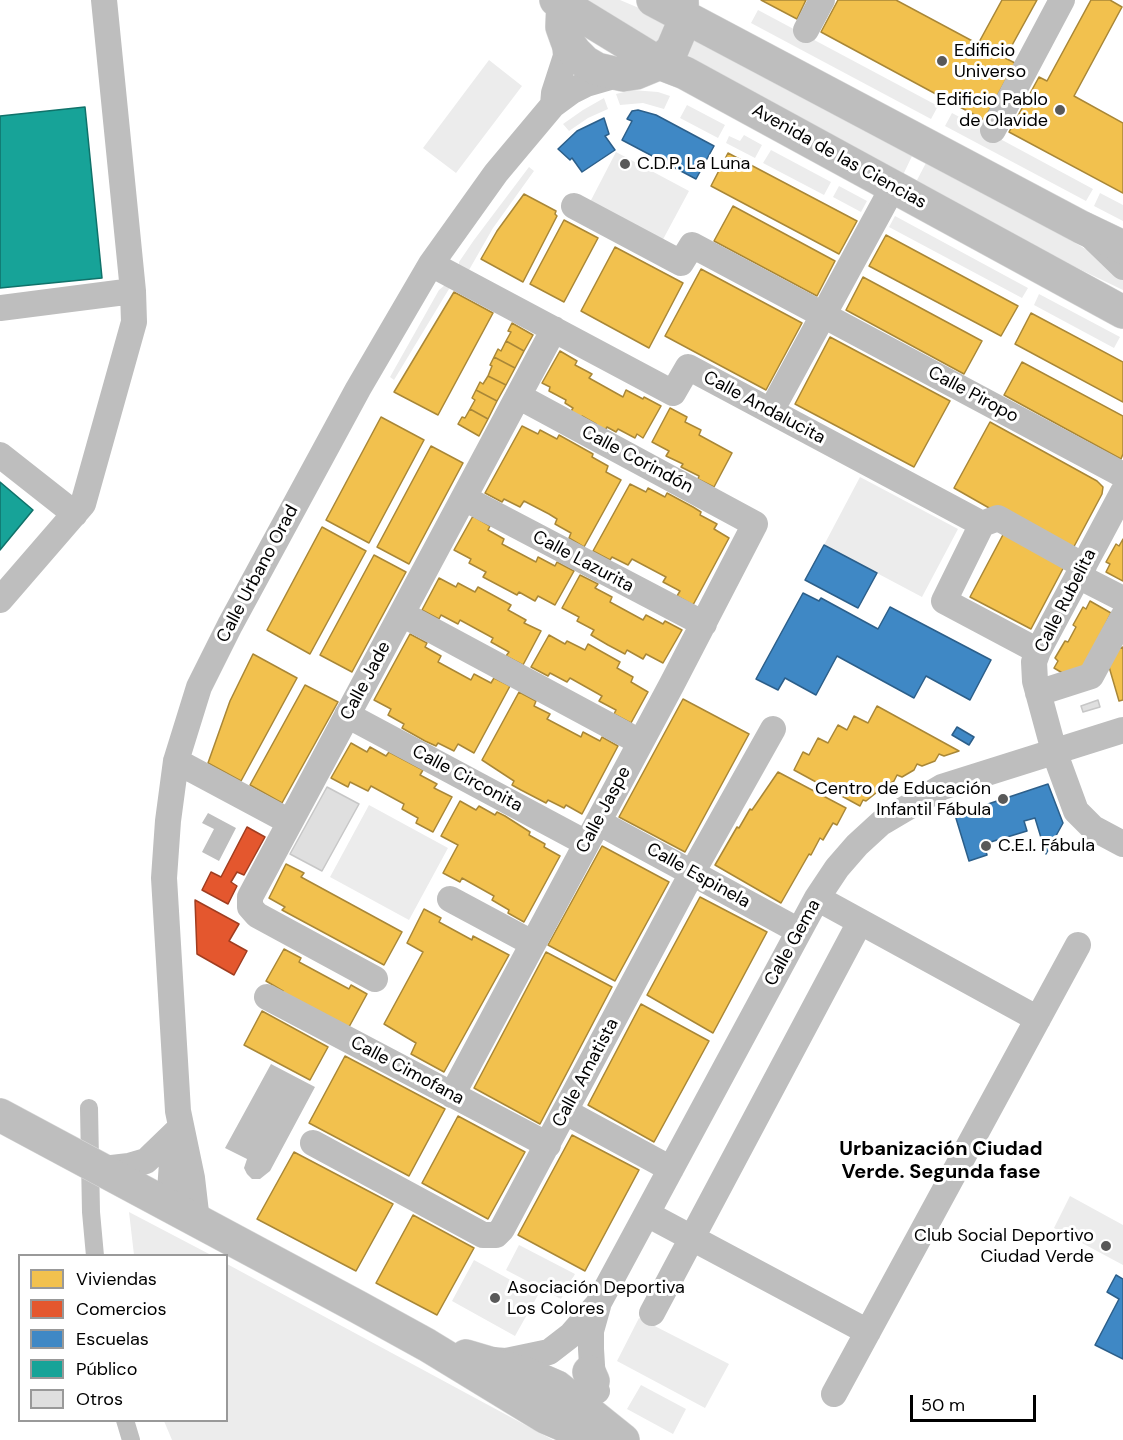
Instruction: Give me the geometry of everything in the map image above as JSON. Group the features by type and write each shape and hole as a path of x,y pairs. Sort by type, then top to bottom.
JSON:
{"main road":[{"path":"653,0 683,8 1081,227 1123,247"},
{"path":"561,10 575,52 597,69 617,75 636,73 659,63 677,42 683,8"},
{"name":"Avenida de las Ciencias","path":"561,10 659,63 685,73 1116,305"},
{"path":"0,1115 427,1345 545,1417 598,1440"},
{"path":"427,1345 479,1360 538,1363 557,1387 588,1386 623,1440"}],"street":[{"path":"0,600 83,504 134,322 133,291 104,0"},
{"path":"806,30 822,0"},
{"path":"993,130 1062,0"},
{"path":"553,105 554,93 566,56 561,10"},
{"path":"553,105 586,84 617,75"},
{"name":"Calle Urbano Orad","path":"169,1205 176,1122 164,878 168,820 176,761 199,687 230,625 358,390 431,264 496,173 553,105"},
{"path":"771,411 893,187"},
{"name":"Calle Piropo","path":"574,206 681,263 692,244 1123,475"},
{"path":"1081,227 1123,267"},
{"name":"Calle Andalucita","path":"431,264 673,393 688,367 982,524 998,518 1123,600"},
{"path":"0,308 133,291"},
{"name":"Calle Jade","path":"375,979 257,915 250,907 250,897 554,329"},
{"name":"Calle Corindón","path":"518,396 755,524"},
{"path":"0,455 75,514"},
{"name":"Calle Rubelita","path":"1123,492 1081,571 1030,646 1035,663 1035,681 1054,751 1076,811 1093,828 1123,844"},
{"name":"Calle Lazurita","path":"464,498 704,624"},
{"name":"Calle Jaspe","path":"452,1095 704,624 755,524"},
{"path":"982,524 944,601 1030,646"},
{"path":"402,614 640,742"},
{"path":"1038,693 1091,676 1123,617"},
{"name":"Calle Circonita","path":"347,715 487,790 592,833"},
{"name":"Calle Amatista","path":"313,1143 483,1235 496,1235 502,1229 548,1145 692,873 773,729"},
{"name":"Calle Gema","path":"538,1363 571,1335 598,1304 817,898 837,868 857,845 881,823 942,787 1123,730"},
{"path":"176,761 290,822"},
{"name":"Calle Espinela","path":"592,833 692,873 799,931"},
{"path":"817,898 1038,1018"},
{"path":"450,899 532,944"},
{"path":"652,1313 860,922"},
{"path":"834,1394 1078,945"},
{"name":"Calle Cimofana","path":"267,997 548,1145"},
{"path":"566,1112 671,1169"},
{"path":"103,1169 129,1166 146,1161 176,1122"},
{"name":"Calle Urbano Orad","path":"176,1122 192,1178 197,1221"},
{"path":"169,1205 192,1178"},
{"path":"647,1214 867,1332"},
{"name":"Calle Gema","path":"598,1304 591,1331 588,1386 630,1440"},
{"path":"538,1363 527,1392 534,1406 545,1417 564,1414 588,1386"}],"shaded area":[{"path":"585,0 620,0 672,22 658,48"},
{"path":"758,10 938,106 931,119 751,23"},
{"path":"694,39 913,154 903,175 685,58"},
{"path":"489,60 522,86 456,173 423,148"},
{"path":"632,90 658,92 670,96 664,109 643,103 620,105 616,94"},
{"path":"604,98 608,109 588,118 569,131 563,124 583,110"},
{"path":"687,105 725,125 718,138 680,118"},
{"path":"952,113 1093,189 1086,201 945,126"},
{"path":"744,135 762,145 755,158 726,143 729,136 740,141"},
{"path":"771,150 831,182 824,195 763,163"},
{"path":"616,152 689,191 660,245 588,206"},
{"path":"927,161 1033,218 1123,271 1123,290 1075,267 916,182"},
{"path":"529,167 534,171 493,228 469,270 459,267 459,262 474,240"},
{"path":"839,186 867,201 861,212 833,197"},
{"path":"1100,193 1123,205 1123,221 1094,206"},
{"path":"895,216 1028,288 1022,298 889,227"},
{"path":"452,284 394,380 390,377 439,290 445,285"},
{"path":"1039,294 1120,337 1114,348 1034,305"},
{"path":"860,477 958,529 922,597 824,545"},
{"path":"369,805 448,848 409,920 330,877"},
{"path":"208,813 236,828 219,861 202,852 214,829 202,823"},
{"path":"271,1064 315,1087 270,1171 260,1179 252,1179 244,1168 247,1159 225,1148"},
{"name":"Club Social Deportivo Ciudad Verde","path":"1070,1196 1123,1225 1123,1265 1054,1228"},
{"path":"129,1212 209,1254 134,1254"},
{"path":"519,1245 575,1274 561,1299 506,1270"},
{"name":"Asociación Deportiva Los Colores","path":"474,1260 538,1295 515,1336 452,1301"},
{"path":"228,1265 553,1440 172,1440 164,1422 228,1422"},
{"path":"639,1318 729,1364 705,1408 617,1361"},
{"path":"641,1385 686,1409 673,1434 627,1409"}],"building: Viviendas":[{"path":"761,0 806,0 797,19"},
{"name":"Edificio Universo","path":"838,0 896,0 978,44 1002,0 1037,0 1005,58 1015,63 984,120 821,32"},
{"name":"Edificio Pablo de Olavide","path":"1091,0 1110,0 1122,7 1074,96 1123,123 1123,193 1009,132 1039,77 1047,81"},
{"path":"728,153 857,221 839,254 711,186"},
{"path":"524,194 556,211 557,216 523,282 481,259 497,231"},
{"path":"733,206 835,261 817,296 714,241"},
{"path":"564,220 598,238 564,302 530,284"},
{"path":"886,235 1018,306 1001,336 869,266"},
{"path":"615,247 683,283 649,348 581,311"},
{"path":"701,269 802,323 766,390 665,336"},
{"path":"863,277 982,341 964,374 846,310"},
{"path":"454,292 493,313 438,415 394,392"},
{"path":"1031,313 1123,362 1123,402 1015,344"},
{"path":"512,323 533,335 524,351 506,341 511,332 508,331"},
{"path":"830,337 950,401 914,467 795,404"},
{"path":"506,341 524,351 515,368 494,357 498,349 501,351"},
{"path":"560,351 577,361 575,365 592,374 589,378 623,397 626,390 661,406 643,438 637,434 635,438 618,429 616,432 607,427 604,432 582,416 580,419 570,413 573,408 565,403 566,400 549,391 550,387 542,383"},
{"path":"494,357 515,368 506,385 488,376"},
{"path":"1022,362 1123,416 1121,459 1004,395"},
{"path":"488,376 506,385 497,401 476,390 480,382 483,384"},
{"path":"476,390 497,401 488,419 470,409 475,400 472,398"},
{"path":"670,408 687,417 685,422 701,430 699,435 732,453 714,487 681,467 683,464 666,456 669,451 652,442"},
{"path":"470,409 488,419 479,436 458,424"},
{"path":"381,417 424,440 369,543 326,520"},
{"path":"990,422 1097,481 1103,487 1102,494 1070,554 954,488"},
{"path":"522,426 538,434 540,430 557,439 559,435 593,454 592,457 608,466 606,472 621,480 584,547 569,538 571,533 555,524 557,519 549,514 524,501 520,507 504,499 502,502 485,493"},
{"path":"431,446 463,463 409,564 377,547"},
{"path":"630,484 646,492 648,488 665,497 667,493 693,507 701,512 700,515 717,524 714,529 729,538 693,605 677,596 680,591 663,582 666,577 632,559 628,565 612,557 610,560 593,551"},
{"path":"473,516 490,526 488,530 504,539 502,544 536,562 538,557 555,566 557,562 574,571 555,605 538,596 535,601 519,592 517,595 483,577 486,572 469,563 471,559 454,550"},
{"path":"322,527 366,551 310,654 267,630"},
{"path":"1006,529 1067,561 1031,629 970,597"},
{"path":"1123,539 1123,581 1106,572 1110,564 1106,562 1116,544 1119,546"},
{"path":"374,555 406,572 352,672 320,655"},
{"path":"580,575 598,584 595,588 612,597 610,602 643,620 646,615 682,630 663,663 646,654 643,659 627,650 625,654 608,645 591,635 594,630 577,621 579,617 562,608"},
{"path":"439,578 456,587 458,583 475,592 478,587 511,605 508,610 526,620 524,623 541,631 523,665 506,656 509,652 491,642 493,638 460,620 458,624 441,615 439,619 422,610"},
{"path":"1090,601 1111,613 1080,675 1071,678 1054,668 1058,661 1055,658 1065,641 1068,642 1076,627 1073,625 1083,607 1086,609"},
{"path":"410,634 427,643 425,647 441,656 438,662 471,680 474,674 491,683 494,678 510,686 474,753 458,744 454,751 438,743 436,746 425,741 402,728 404,724 388,715 391,709 374,700"},
{"path":"549,635 565,644 567,641 585,650 588,644 620,662 617,668 633,677 631,682 648,692 631,723 614,714 616,710 599,701 602,696 570,678 567,682 531,667"},
{"path":"1123,647 1123,700 1119,701 1105,653"},
{"path":"253,654 297,678 241,781 208,763 230,701"},
{"path":"305,685 338,702 282,803 250,785"},
{"path":"519,692 536,701 534,706 550,714 547,719 581,737 583,732 600,741 602,737 618,746 582,814 566,805 564,808 548,800 546,803 521,790 512,785 514,781 482,760"},
{"path":"683,699 749,734 685,852 619,817"},
{"path":"877,706 959,751 944,756 939,754 935,761 922,766 917,764 914,770 902,777 897,775 894,781 883,788 879,787 876,793 866,801 863,800 860,806 794,770 803,752 809,755 818,738 828,743 838,725 847,730 854,716 868,723"},
{"path":"351,743 367,752 370,747 386,756 389,752 423,770 420,775 437,784 434,788 452,797 433,832 416,823 418,818 402,809 404,804 371,786 368,791 350,782 348,787 331,778"},
{"path":"778,772 846,808 837,825 833,823 823,840 820,838 811,855 809,854 781,903 715,865 737,827 739,828 750,809 752,810"},
{"path":"460,801 476,810 479,806 495,815 497,812 505,816 530,832 529,835 545,844 544,847 560,856 524,922 492,900 494,896 462,878 460,882 443,873 458,845 441,836"},
{"path":"602,846 669,882 615,981 548,945"},
{"path":"286,864 304,873 301,877 402,932 384,965 282,910 285,907 269,898"},
{"path":"700,897 767,932 713,1033 647,995"},
{"path":"424,909 441,918 439,922 472,940 473,936 509,955 444,1072 411,1054 416,1043 384,1024 423,952 407,943"},
{"path":"284,949 301,958 299,962 349,989 351,985 367,994 349,1027 281,995 283,991 266,981"},
{"path":"546,952 612,987 540,1124 474,1088"},
{"path":"641,1004 709,1041 654,1142 588,1105"},
{"path":"262,1011 328,1047 310,1080 244,1045"},
{"path":"345,1056 445,1109 409,1176 309,1123"},
{"path":"458,1116 525,1152 488,1219 422,1183"},
{"path":"572,1135 639,1170 585,1271 518,1235"},
{"path":"294,1152 393,1204 356,1271 257,1219"},
{"path":"413,1215 474,1248 437,1315 376,1283"}],"building: Comercios":[{"path":"247,827 265,837 244,875 237,872 231,882 237,886 228,904 202,890 211,872 221,877"},
{"path":"195,900 239,924 229,941 247,951 234,975 197,954"}],"building: Escuelas":[{"path":"638,110 656,115 714,146 696,179 622,140 632,121 627,119 632,111"},
{"path":"604,118 609,134 605,136 615,150 582,172 572,158 570,160 558,149 577,131"},
{"path":"824,545 877,573 858,608 805,580"},
{"path":"803,593 819,601 821,598 878,629 890,607 991,660 970,700 926,676 914,698 837,656 816,695 785,678 778,690 756,679"},
{"path":"957,727 974,737 969,745 952,735"},
{"path":"1048,784 1063,823 1046,854 1035,818 1024,821 1027,831 984,844 987,855 969,861 955,815"},
{"path":"1116,1275 1123,1279 1123,1359 1095,1345 1119,1299 1107,1292"}],"building: Público":[{"path":"85,107 102,278 0,288 0,116"},
{"path":"0,482 33,510 0,550"}],"building: Otros":[{"path":"1098,700 1100,707 1083,712 1081,706"},
{"path":"327,787 359,804 322,871 290,854"}],"waterway":[{"path":"89,1108 91,1212 95,1254"},
{"path":"126,1422 131,1440"}],"place":[{"name":"Edificio Universo","path":"942,61"},
{"name":"Edificio Pablo de Olavide","path":"1060,110"},
{"name":"C.D.P. La Luna","path":"625,164"},
{"name":"Centro de Educación Infantil Fábula","path":"1003,799"},
{"name":"C.E.I. Fábula","path":"986,846"},
{"name":"Club Social Deportivo Ciudad Verde","path":"1106,1246"},
{"name":"Asociación Deportiva Los Colores","path":"495,1298"}],"district":[{"name":"Urbanización Ciudad Verde. Segunda fase","path":"941,1162"}]}
